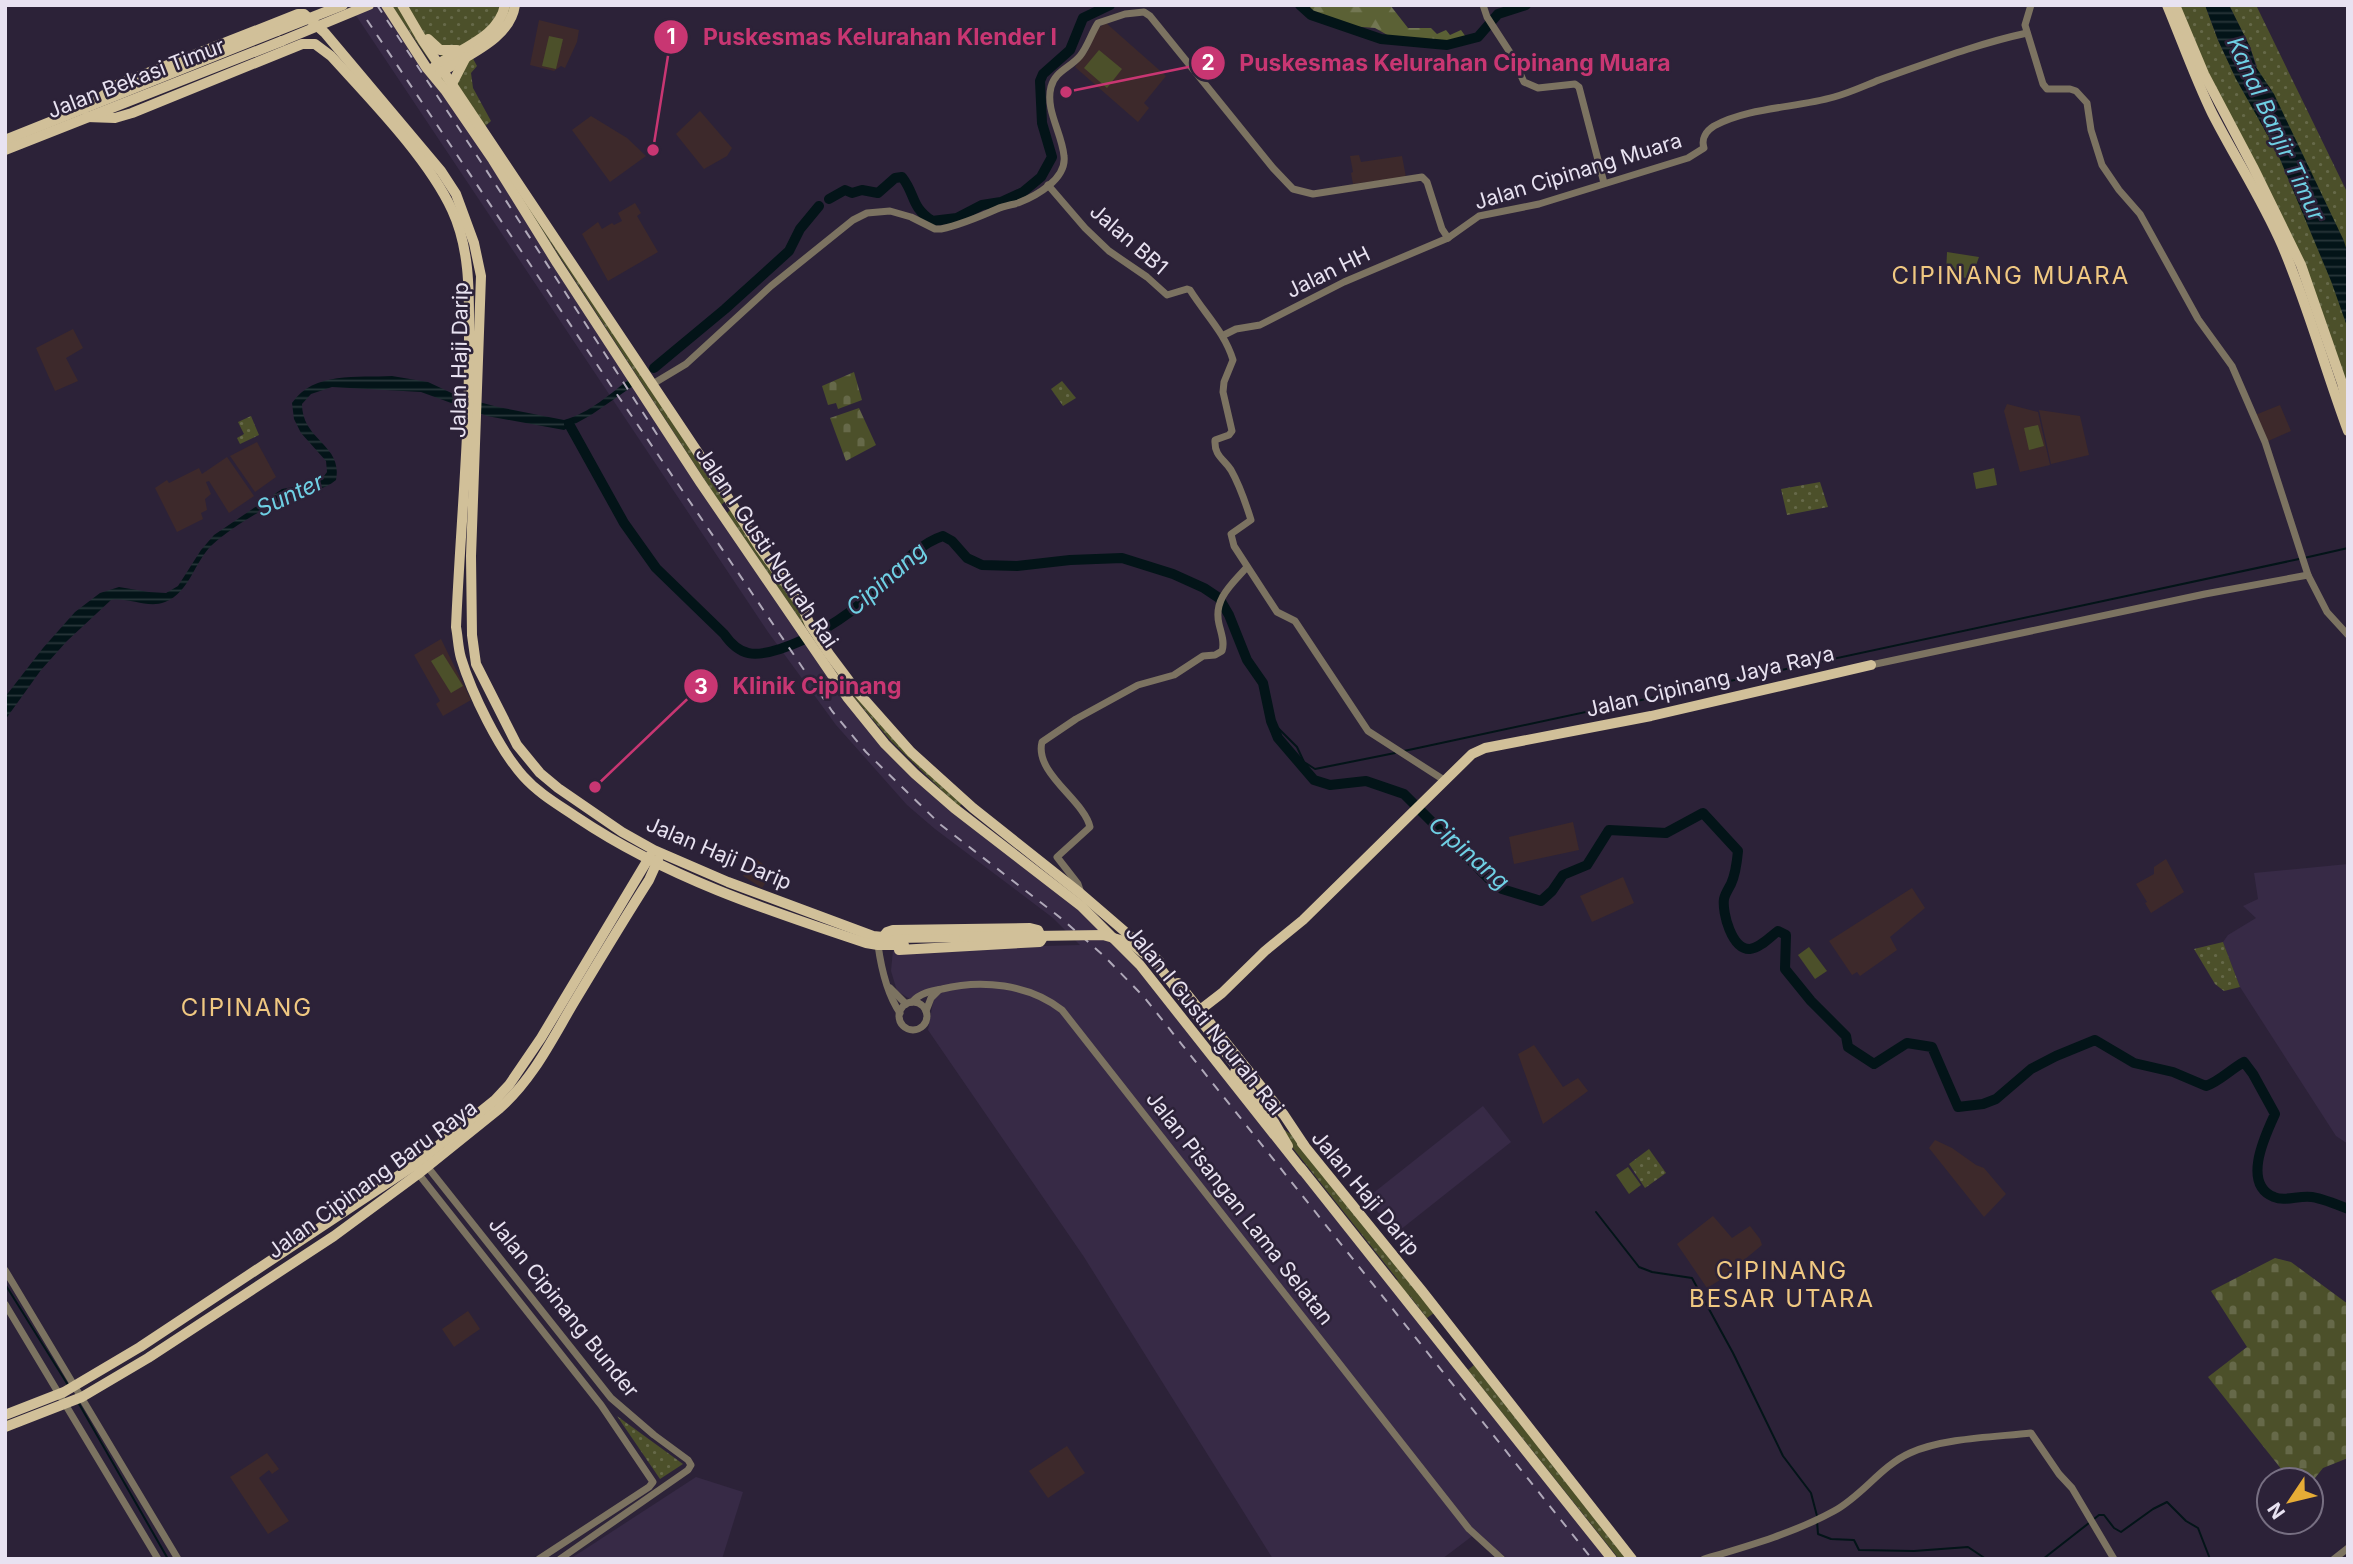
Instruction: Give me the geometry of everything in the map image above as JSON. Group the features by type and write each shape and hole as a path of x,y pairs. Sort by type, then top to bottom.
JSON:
{"main road":[{"path":"279,36 343,5"},
{"path":"279,36 369,5"},
{"name":"Jalan I Gusti Ngurah Rai","path":"386,5 436,70 556,263 726,521 820,650 911,752 1050,876 1140,965 1303,1171"},
{"name":"Jalan I Gusti Ngurah Rai","path":"402,5 422,35 436,70 452,84 760,548 802,606 808,632"},
{"path":"452,84 463,53 495,27 501,19 505,5"},
{"path":"436,70 504,31 515,5"},
{"path":"2166,5 2210,110 2257,194 2281,244 2348,431"},
{"path":"2175,5 2207,81 2258,176 2301,265 2342,383 2348,408"},
{"name":"Jalan Haji Darip","path":"91,105 117,85 152,69 272,23 304,14 325,33 441,171 462,205 474,243 481,276 472,416 470,605 476,664 517,744 540,772 558,788 622,832 729,882 882,943"},
{"path":"422,35 440,50 463,53"},
{"name":"Jalan Bekasi Timur","path":"5,140 91,105 279,36"},
{"name":"Jalan Bekasi Timur","path":"5,150 279,36"},
{"name":"Jalan Haji Darip","path":"87,117 115,118 132,113 295,46 310,43 322,48 412,150 436,183 454,215 464,248 469,281 473,399"},
{"name":"Jalan Haji Darip","path":"470,487 456,627 460,656 479,701 506,751 522,775 539,792 604,835 652,862 720,891 829,930 882,943 1103,935 1131,943 1157,964 1274,1122 1303,1171 1612,1559"},
{"path":"715,503 723,505 728,499"},
{"path":"726,521 727,512 737,512"},
{"name":"Jalan Cipinang Jaya Raya","path":"1198,1008 1219,987 1228,985 1303,920 1468,757 1485,748 1651,716 1871,665"},
{"name":"Jalan Cipinang Baru Raya","path":"5,1427 74,1401 148,1358 334,1236 420,1167 504,1091 570,999 658,851"},
{"name":"Jalan I Gusti Ngurah Rai","path":"1050,876 1080,893 1158,959 1284,1115 1304,1145"},
{"path":"1030,928 1038,930 1042,939 1040,942 897,950 882,943 887,932 893,930 1030,928"},
{"name":"Jalan Haji Darip","path":"1237,1071 1285,1128 1304,1145 1632,1559"},
{"name":"Jalan Cipinang Baru Raya","path":"5,1415 68,1390 141,1347 420,1167"},
{"path":"1389,1278 1402,1281 1406,1275 1402,1267"},
{"path":"1410,1304 1409,1289 1415,1287 1422,1292"}],"street":[{"path":"1483,5 1487,17 1516,63 1524,82 1538,88 1577,85 1604,183"},
{"path":"2031,5 2025,25 2045,87 2076,91 2087,103 2091,130 2102,165 2140,214 2198,319 2232,366 2264,442 2305,565 2327,612 2348,635"},
{"path":"652,385 686,364 804,258 861,215 890,211 911,217 935,229 965,222 1001,207 1016,204 1048,185 1063,169 1065,158 1052,110 1052,83 1064,68 1078,59 1098,23 1123,10 1144,12 1150,16 1293,190 1313,194 1422,177 1427,182 1442,229 1448,238"},
{"name":"Jalan Cipinang Muara","path":"1448,238 1479,216 1539,204 1694,155 1704,148 1702,143 1710,129 1720,123 1776,107 1838,96 1982,43 2027,33"},
{"name":"Jalan BB1","path":"1048,185 1109,251 1147,277 1167,295 1190,290 1224,335"},
{"name":"Jalan HH","path":"1224,335 1236,329 1260,325 1344,282 1448,238"},
{"path":"1224,335 1233,360 1223,392 1231,431 1229,435 1216,440 1215,446 1219,458 1233,473 1250,517 1250,521 1230,536 1278,613 1295,621 1368,731 1444,780"},
{"name":"Jalan Cipinang Jaya Raya","path":"1871,665 2286,578 2305,565"},
{"path":"1080,893 1080,887 1057,857 1091,826 1046,765 1040,751 1042,742 1076,719 1138,685 1174,675 1203,656 1220,653 1224,645 1217,610 1222,596 1247,567"},
{"path":"882,943 889,988 902,1024 912,1030 923,1026 927,1016 923,1006 909,1003 889,988"},
{"name":"Jalan Pisangan Lama Selatan","path":"909,1003 920,995 940,989 961,985 998,985 1041,997 1068,1016 1469,1529 1502,1559"},
{"path":"926,1011 931,998 940,989"},
{"path":"900,1013 909,1003"},
{"name":"Jalan Cipinang Bunder","path":"420,1167 511,1272 611,1398 691,1465 688,1470 606,1528"},
{"name":"Jalan Cipinang Bunder","path":"420,1167 502,1279 601,1405 653,1482 600,1519"},
{"path":"5,1270 158,1559"},
{"path":"502,1279 510,1279 511,1272"},
{"path":"516,1297 517,1289 524,1289"},
{"path":"5,1304 68,1390 178,1559"},
{"path":"1704,1559 1775,1537 1818,1518 1845,1504 1891,1465 1912,1452 1935,1445 2031,1433 2072,1488 2114,1559"},
{"path":"539,1559 600,1519 606,1528 560,1559"},
{"path":"2333,1559 2348,1548"}],"shaded area":[{"path":"349,5 386,5 804,633 897,757 1102,925 1610,1559 1508,1559 1475,1534 1442,1559 1273,1559 1084,1257 928,1030 935,991 910,999 897,991 891,971 893,950 1080,945 1053,918 907,805 836,725 768,632"},
{"path":"539,20 579,30 577,42 565,68 561,66 554,71 530,65"},
{"path":"1106,23 1166,76 1144,103 1149,108 1138,122 1075,67 1089,49 1097,29"},
{"path":"700,111 732,148 727,156 704,169 676,134"},
{"path":"591,116 627,138 646,156 610,182 572,130"},
{"path":"1359,155 1361,162 1402,156 1406,177 1353,184 1350,156"},
{"path":"635,203 641,213 637,216 658,252 608,281 582,234 598,222 602,229 622,221 618,213"},
{"path":"73,329 83,348 66,358 78,381 55,391 36,348"},
{"path":"2007,404 2038,412 2050,465 2020,472 2004,411"},
{"path":"2280,405 2291,431 2266,442 2255,415"},
{"path":"2039,410 2080,416 2089,455 2051,464"},
{"path":"257,442 276,477 255,492 230,456"},
{"path":"227,457 254,496 229,513 209,481 206,482 211,494 205,499 207,510 201,513 203,519 177,532 155,488 167,480 169,483 199,468 202,474"},
{"path":"441,639 471,700 443,716 436,704 440,701 414,655"},
{"path":"1573,822 1579,850 1514,864 1509,837"},
{"path":"755,858 773,872 762,888 743,876"},
{"path":"2166,859 2184,892 2151,913 2136,884 2154,874 2154,867"},
{"path":"2348,864 2348,1144 2336,1136 2240,987 2223,942 2228,935 2256,918 2243,906 2258,899 2254,873"},
{"path":"1623,877 1634,903 1592,922 1580,896"},
{"path":"1912,888 1925,908 1890,937 1897,950 1860,976 1857,972 1852,975 1829,941"},
{"path":"1534,1045 1563,1087 1578,1078 1588,1091 1543,1124 1518,1054"},
{"path":"1483,1106 1511,1142 1395,1234 1367,1198"},
{"path":"1935,1140 1984,1168 2006,1194 1984,1217 1929,1148"},
{"path":"1713,1216 1732,1238 1750,1226 1762,1245 1707,1288 1677,1244"},
{"path":"468,1311 480,1329 454,1347 442,1329"},
{"path":"1067,1446 1085,1473 1048,1498 1029,1471"},
{"path":"267,1453 279,1469 272,1474 269,1470 259,1478 289,1521 268,1534 230,1477"},
{"path":"696,1477 743,1492 722,1559 570,1559"}],"green space":[{"path":"391,5 515,5 514,11 470,53 477,66 471,73 473,88 491,121 482,129 481,139 438,74 452,83 455,74 433,46 434,67"},
{"path":"1390,5 1408,28 1431,28 1437,34 1446,30 1450,35 1461,30 1466,37 1447,44 1398,41 1375,28 1349,26 1315,14 1309,6"},
{"path":"2175,5 2205,5 2236,78 2257,67 2229,5 2256,5 2348,194 2348,408 2303,276"},
{"path":"549,36 563,39 556,69 542,66"},
{"path":"1099,50 1122,69 1107,88 1084,68"},
{"path":"524,191 728,499 721,505 519,194"},
{"path":"1947,252 1979,257 1971,279 1946,274"},
{"path":"854,372 862,400 838,409 836,403 828,405 822,386"},
{"path":"1062,381 1076,398 1063,406 1051,389"},
{"path":"859,408 876,445 846,461 830,418"},
{"path":"251,416 259,435 240,444 237,438 244,434 238,422"},
{"path":"2038,425 2044,446 2029,450 2024,428"},
{"path":"1994,468 1997,485 1976,489 1973,473"},
{"path":"1820,482 1828,507 1787,515 1781,489"},
{"path":"734,511 856,690 964,801 959,807 891,741 852,695 727,513"},
{"path":"443,654 463,686 451,693 431,661"},
{"path":"2223,942 2240,987 2224,991 2215,984 2194,949"},
{"path":"1809,947 1827,971 1815,979 1798,955"},
{"path":"1280,1127 1295,1137 1434,1313 1427,1318 1409,1295 1410,1304 1389,1278 1398,1280 1292,1147"},
{"path":"1649,1149 1666,1173 1645,1188 1629,1164"},
{"path":"1628,1167 1641,1185 1629,1194 1616,1175"},
{"path":"2275,1258 2291,1262 2348,1304 2348,1458 2325,1467 2279,1466 2208,1377 2247,1347 2211,1291"},
{"path":"1474,1365 1627,1559 1619,1559 1468,1370"},
{"path":"617,1416 683,1464 660,1479"}],"water":[{"name":"Kanal Banjir Timur","path":"2205,5 2229,5 2250,47 2256,67 2274,94 2344,241 2348,255 2348,329 2277,152 2236,79"},
{"path":"392,376 428,382 460,397 498,407 564,420 591,408 632,377 636,384 564,430 487,416 421,392 332,387 311,394 302,404 304,416 308,426 334,458 336,480 320,489 271,506 229,531 206,552 180,591 165,602 152,604 111,600 67,641 41,670 5,720 5,697 75,612 100,593 119,587 166,593 178,586 214,535 282,489 309,484 324,476 327,472 326,461 301,433 294,419 292,403 301,393 324,381 337,378"}],"waterway":[{"path":"829,199 845,190 852,193 862,190 878,193 895,178 902,177 920,210 932,221 957,218 982,205 1001,202 1023,192 1041,177 1052,157 1042,123 1040,81 1043,74 1070,50 1083,18 1110,5"},
{"path":"1300,5 1311,15 1381,39 1447,45 1478,37 1498,14 1526,5"},
{"name":"Sunter","path":"654,368 789,251 800,229 819,206"},
{"name":"Cipinang","path":"569,424 624,523 656,568 742,651 756,654 771,652 806,639 829,626 872,594 914,553 943,536 952,541 967,558 982,565 1017,566 1122,558 1173,574 1219,598 1229,615 1247,660 1263,683 1271,721 1278,738 1314,780 1330,785 1366,781 1404,794 1502,889 1541,901 1563,875 1587,865 1609,830 1666,833 1703,813 1738,851 1734,876 1724,899 1725,913 1733,937 1738,944 1750,949 1778,931 1786,935 1785,969 1811,1001 1846,1036 1848,1047 1874,1064 1907,1043 1932,1047 1958,1107 1983,1104 1996,1099 2031,1069 2095,1040 2134,1063 2173,1072 2206,1086 2244,1062 2275,1114 2262,1146 2257,1170 2264,1191 2278,1198 2312,1197 2348,1209"},
{"path":"2304,558 2348,548"},
{"path":"1404,751 2299,559"},
{"path":"1271,721 1297,747 1304,762 1315,769 1395,753"},
{"path":"1596,1212 1639,1267 1652,1272 1692,1278 1733,1353 1783,1456 1811,1493 1817,1516"},
{"path":"5,1284 68,1385"},
{"path":"78,1402 168,1559"},
{"path":"2094,1519 2104,1515 2114,1528 2121,1532 2167,1502 2186,1521 2198,1528 2210,1559"},
{"path":"1817,1521 1818,1534 1831,1539 1854,1540 1859,1550 1914,1551 1968,1547 1986,1559"},
{"path":"2043,1559 2089,1523"}],"railway":[{"path":"357,5 832,711 866,752 941,825 1062,919 1104,956 1144,997 1592,1559"},
{"path":"377,5 660,439"}],"place":[{"name":"Puskesmas Kelurahan Cipinang Muara","path":"1066,92"},
{"name":"Puskesmas Kelurahan Klender I","path":"653,150"},
{"name":"Klinik Cipinang","path":"595,787"}],"district":[{"name":"CIPINANG MUARA","path":"2011,275"},
{"name":"CIPINANG","path":"247,1007"},
{"name":"CIPINANG BESAR UTARA","path":"1782,1284"}]}
